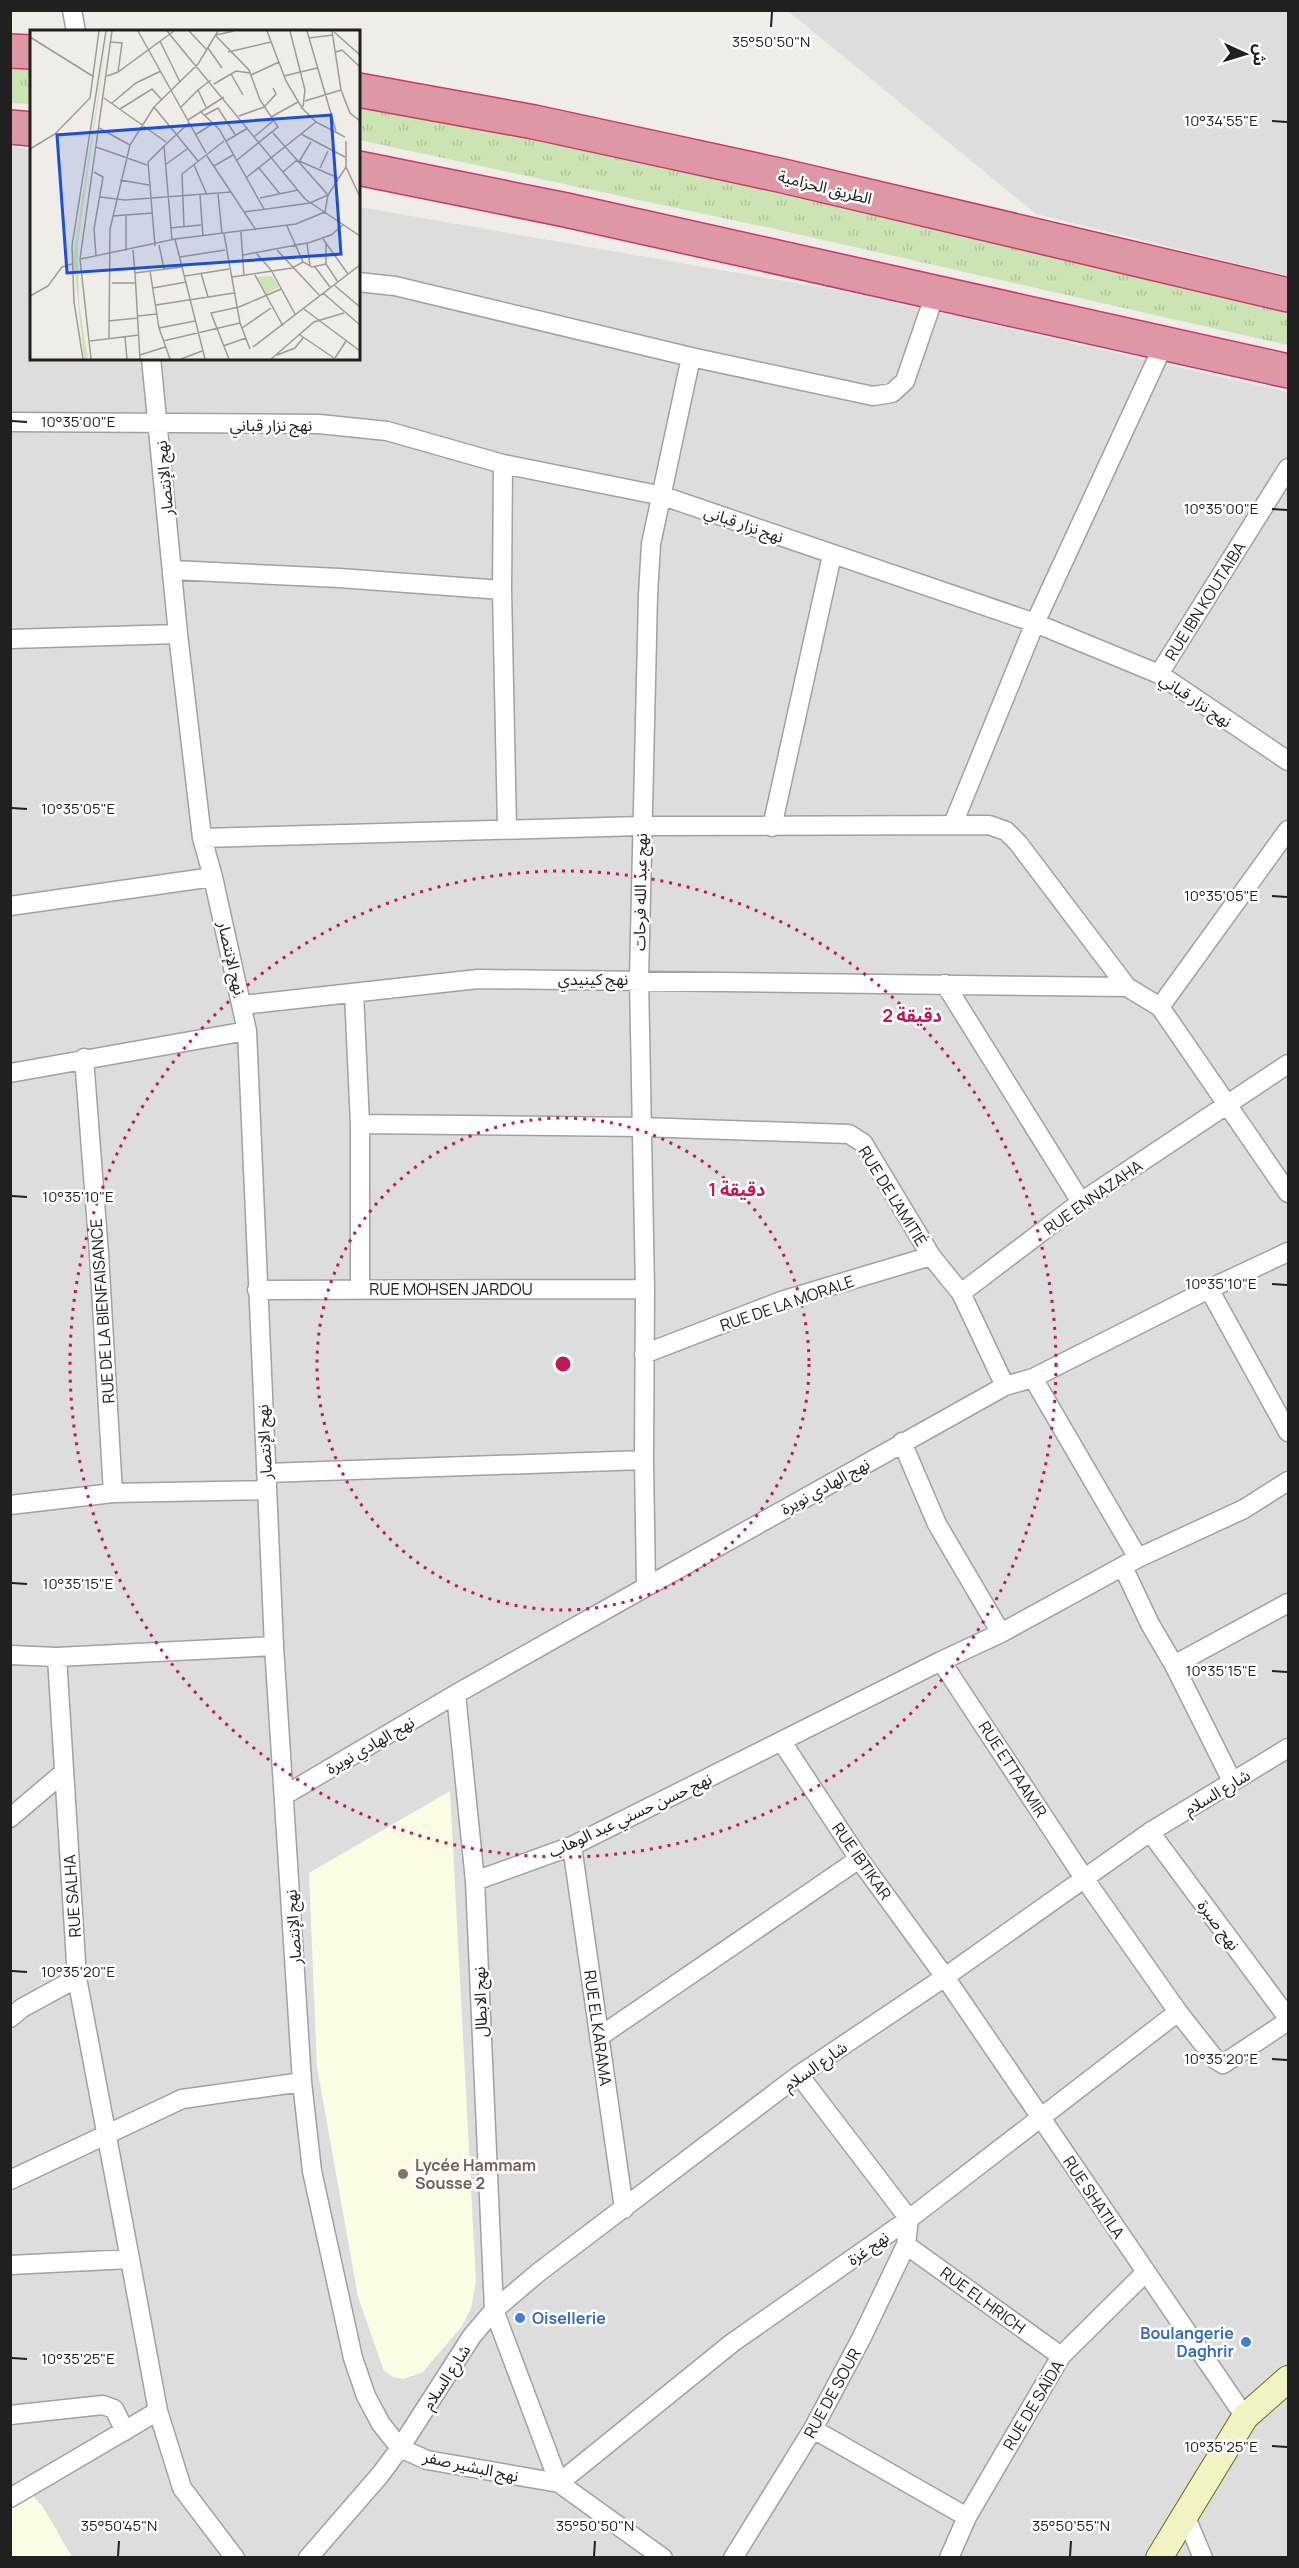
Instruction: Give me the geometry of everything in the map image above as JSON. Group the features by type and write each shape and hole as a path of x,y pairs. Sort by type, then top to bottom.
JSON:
{"highway":[{"path":"10,51 30,51"},
{"name":"الطريق الحزامية","path":"360,90 534,122 779,175 1288,295"},
{"path":"10,128 30,129"},
{"path":"360,168 566,210 1288,371"}],"main road":[{"path":"1159,2558 1245,2417 1288,2379"}],"street":[{"path":"72,10 76,30"},
{"path":"360,282 395,286 692,357 873,396 892,393 905,381 935,294"},
{"path":"953,824 1035,623 1164,344"},
{"name":"نهج عبد الله فرحات","path":"646,1587 645,1289 639,979 648,595 651,544 692,357"},
{"name":"نهج الإنتصار","path":"151,360 178,634 202,838 243,1005 247,1031 274,1646 302,2082 312,2171 352,2358 366,2396 376,2415 400,2448"},
{"name":"نهج نزار قباني","path":"10,422 159,425 320,424 387,431 503,464 663,496 1035,623 1159,674 1288,761"},
{"path":"503,464 502,590 507,829"},
{"name":"RUE IBN KOUTAIBA","path":"1159,674 1288,468"},
{"path":"772,827 832,555"},
{"path":"173,570 339,578 502,590"},
{"path":"10,639 178,634"},
{"path":"202,838 641,826 989,825 1005,831 1018,843 1127,987 1160,1007 1288,1193"},
{"path":"1160,1007 1288,830"},
{"path":"10,906 213,877"},
{"name":"نهج كينيدي","path":"243,1005 478,979 639,979 1127,987"},
{"path":"945,984 1081,1202"},
{"path":"354,993 360,1124 360,1289"},
{"path":"10,1073 84,1058 247,1031"},
{"name":"RUE DE LA BIENFAISANCE","path":"84,1058 99,1254 113,1492"},
{"name":"RUE ENNAZAHA","path":"961,1293 1081,1202 1229,1106 1288,1064"},
{"name":"RUE DE L'AMITIÉ","path":"360,1124 642,1127 849,1134 863,1143 931,1256 961,1293 1005,1386"},
{"path":"1005,1386 1034,1378 1209,1289 1288,1252"},
{"name":"RUE DE LA MORALE","path":"644,1354 784,1300 931,1256"},
{"name":"RUE MOHSEN JARDOU","path":"257,1290 645,1289"},
{"path":"1209,1289 1288,1432"},
{"path":"1034,1378 1131,1562 1150,1624 1174,1665 1232,1781"},
{"name":"نهج الهادي نويرة","path":"285,1795 456,1694 1005,1386"},
{"path":"902,1442 937,1524 1001,1633"},
{"path":"10,1505 113,1492 644,1460"},
{"name":"نهج حسن حسني عبد الوهاب","path":"475,1881 572,1846 1001,1633 1131,1562 1244,1509 1288,1482"},
{"path":"1174,1665 1288,1603"},
{"path":"10,1655 57,1657 274,1646"},
{"name":"RUE SALHA","path":"57,1657 78,1978 158,2411 182,2488 235,2558"},
{"name":"RUE ETTAAMIR","path":"941,1661 1084,1878 1178,2012 1215,2059 1223,2064 1288,2020"},
{"name":"نهج الابطال","path":"456,1694 475,1881 494,2310 559,2483"},
{"name":"RUE IBTIKAR","path":"782,1742 859,1859 945,1977"},
{"name":"شارع السلام","path":"400,2448 472,2336 494,2310 539,2272 799,2075 945,1977 1150,1832 1288,1748"},
{"path":"10,1818 63,1773"},
{"name":"نهج صبرة","path":"1150,1832 1288,2020"},
{"name":"RUE EL KARAMA","path":"572,1846 624,2209"},
{"path":"599,2037 859,1859"},
{"name":"RUE SHATILA","path":"945,1977 1245,2417"},
{"path":"10,2018 22,2008 78,1978"},
{"name":"نهج غزة","path":"559,2483 732,2343 909,2219 1178,2012"},
{"path":"799,2075 909,2219"},
{"path":"10,2180 182,2099 302,2082"},
{"name":"RUE DE SOUR","path":"733,2558 813,2429 862,2337 906,2245 909,2219"},
{"name":"RUE EL HRICH","path":"906,2245 1061,2356"},
{"path":"10,2265 130,2259"},
{"name":"RUE DE SAÏDA","path":"949,2558 967,2517 1061,2356 1146,2272"},
{"path":"10,2415 104,2405 114,2409 125,2432"},
{"path":"10,2498 158,2411"},
{"path":"813,2429 967,2517"},
{"name":"نهج البشير صفر","path":"308,2558 380,2475 400,2448 427,2460 559,2483 663,2558"},
{"path":"1185,2515 1203,2558"}],"shaded area":[{"path":"788,11 1288,11 1288,276 1036,214"},
{"path":"10,146 30,150 30,360 360,360 360,207 842,291 1288,392 1288,2557 11,2557"},
{"name":"Lycée Hammam Sousse 2","path":"450,1791 476,2282 471,2308 462,2326 423,2372 404,2379 393,2377 384,2371 358,2297 317,2067 309,1873"},
{"path":"33,2496 43,2507 72,2557 11,2557 11,2509"}],"green space":[{"path":"10,64 30,65 30,104 11,103"},
{"path":"360,102 773,187 1288,307 1288,345 775,229 360,140"}],"place":[{"name":"Lycée Hammam Sousse 2","path":"403,2174"},
{"name":"Oisellerie","path":"520,2318"},
{"name":"Boulangerie Daghrir","path":"1246,2342"}]}
